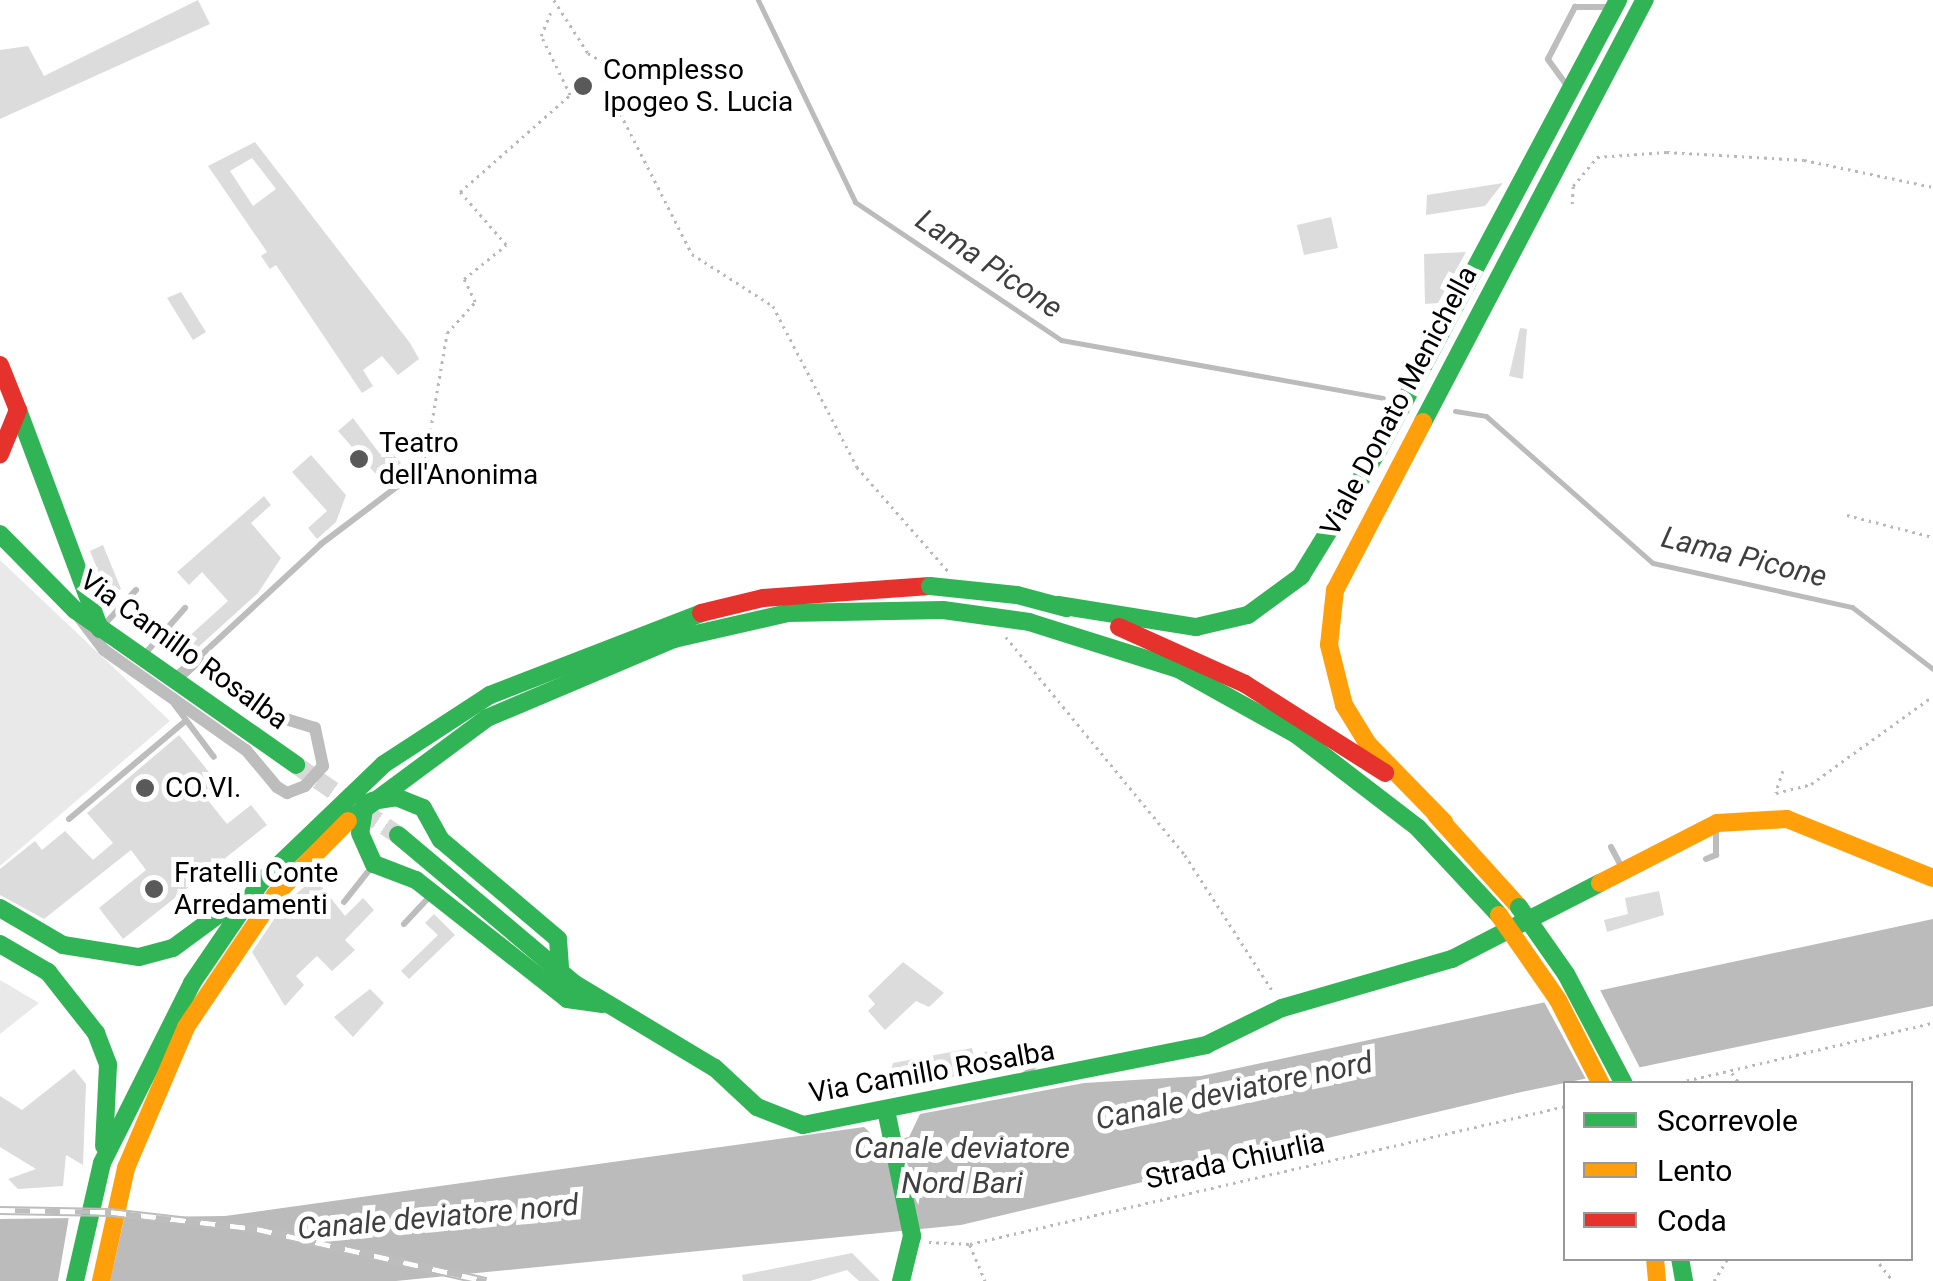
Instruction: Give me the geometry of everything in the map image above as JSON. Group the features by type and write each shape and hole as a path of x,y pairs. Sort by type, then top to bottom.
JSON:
{"main road":[{"name":"Viale Donato Menichella","path":"1444,822 1375,752 1344,706 1329,645 1345,560 1645,0"},
{"name":"Viale Donato Menichella","path":"1058,604 1157,626 1220,624 1286,591 1324,546 1616,4"},
{"path":"0,365 100,629"},
{"path":"0,454 18,410"},
{"name":"Via Camillo Rosalba","path":"0,534 75,610 296,765"},
{"path":"0,908 64,946 139,957 201,931 261,882 340,800 440,724 543,668 703,611 825,590 930,586 1058,604 1245,684 1384,773 1444,822 1495,877 1515,932 1599,1081"},
{"path":"101,1281 126,1168 210,986 275,895 366,803 487,718 556,683 674,639 761,618 825,590"},
{"path":"703,611 761,618 943,610 1029,622 1178,669 1298,735 1418,828 1508,912 1594,1019 1623,1081"},
{"path":"366,803 396,797 423,808 442,840 558,938 560,969"},
{"path":"366,803 360,833 374,864 433,894 526,974 567,999 604,1004"},
{"path":"1716,823 1788,819 1933,878"},
{"name":"Via Camillo Rosalba","path":"398,836 604,1004 714,1068 780,1118 803,1125 1206,1045 1282,1008 1419,972 1716,823"},
{"path":"102,1163 160,1038 261,882"},
{"path":"1515,932 1594,1019"},
{"path":"0,944 48,972 96,1033 108,1064 102,1163 75,1281"},
{"path":"886,1110 912,1239 901,1281"}],"street":[{"path":"75,610 104,650 246,750 288,793 323,766 315,728 278,717 196,660 175,680"}],"lane":[{"path":"1569,93 1548,59 1566,24 1575,7 1616,4"},
{"path":"196,660 321,544 406,480"},
{"path":"100,629 136,590"},
{"path":"142,658 184,608"},
{"path":"174,702 183,723 214,756"},
{"path":"69,819 183,723"},
{"path":"1706,858 1716,855 1716,823"},
{"path":"1611,847 1622,869"},
{"path":"344,902 374,864"},
{"path":"404,924 433,894"},
{"path":"1016,1085 1054,1049"}],"path":[{"path":"406,480 424,466 448,334 475,302 464,279 506,245 460,192 570,94 542,36 554,0"},
{"path":"552,9 606,64 607,87 692,254 773,306 857,468 961,585"},
{"path":"1572,204 1573,186 1597,157 1667,152 1804,160 1933,188"},
{"path":"1847,515 1933,537"},
{"path":"1000,630 1186,855 1282,1008"},
{"path":"1783,771 1776,793 1810,784 1933,696"},
{"path":"1685,1081 1933,1023"},
{"path":"1730,1071 1738,1081"},
{"name":"Strada Chiurlia","path":"912,1239 970,1244 1563,1107"},
{"path":"970,1244 985,1281"},
{"path":"1877,1261 1893,1281"}],"shaded area":[{"path":"0,560 170,721 0,866"},
{"path":"0,980 39,1003 0,1034"}],"water":[{"name":"Canale deviatore Nord Bari","path":"1933,919 1933,1006 1563,1081 961,1225 396,1281 0,1281 0,1219 225,1216 864,1127 881,1143 909,1137 920,1114 1084,1083 1201,1076"}],"pier":[{"path":"1598,986 1642,1072 1587,1081 1542,998"},
{"path":"70,1211 126,1211 110,1281 58,1281"}],"building":[{"path":"198,0 210,24 0,119 0,50 28,46 44,76"},
{"path":"255,142 419,359 398,375 382,356 363,370 373,386 362,393 276,265 270,269 261,256 267,252 208,166","holes":["252,158 276,189 253,206 230,171"]},
{"path":"1503,183 1485,206 1426,215 1427,195"},
{"path":"1331,217 1338,248 1304,255 1297,225"},
{"path":"1466,252 1438,303 1425,304 1424,254"},
{"path":"181,292 206,332 193,340 167,298"},
{"path":"1520,328 1527,329 1523,379 1509,376"},
{"path":"353,418 380,454 388,448 401,463 381,480 338,431"},
{"path":"311,455 346,495 336,522 317,539 308,528 327,511 292,472"},
{"path":"264,496 271,505 251,523 281,558 258,593 194,651 185,640 228,601 202,572 189,585 177,572"},
{"path":"103,545 121,589 108,595 90,551"},
{"path":"179,735 217,782 202,793 227,824 251,805 267,825 123,939 99,908 146,870 131,850 44,919 0,895 0,869 35,841 42,850 65,831 93,860 113,843 87,813"},
{"path":"315,878 345,916 363,898 374,910 345,940 355,950 332,971 317,956 296,976 304,985 285,1006 252,952 285,903"},
{"path":"1659,891 1664,915 1607,932 1604,920 1628,914 1625,898"},
{"path":"434,914 455,935 409,979 401,971 438,935 425,923"},
{"path":"903,962 944,993 929,1007 916,1001 885,1030 868,1011 875,1004 868,996"},
{"path":"370,989 384,1003 353,1037 334,1017"},
{"path":"972,1048 973,1079 959,1074 932,1087 922,1081 914,1090 903,1083 895,1094 886,1089 893,1063"},
{"path":"986,1051 996,1062 988,1069 975,1061"},
{"path":"74,1069 86,1084 83,1165 66,1155 63,1186 18,1189 8,1179 36,1169 0,1147 0,1096 22,1110"},
{"path":"852,1253 880,1281 859,1281 847,1270 810,1281 743,1281 742,1275"}],"waterway":[{"name":"Lama Picone","path":"758,0 855,202 1061,340 1383,398"},
{"name":"Lama Picone","path":"1455,411 1486,416 1653,563 1852,607 1933,669"}],"tunnel":[{"path":"296,765 398,835"}],"railway":[{"path":"0,1210 111,1212 257,1229 486,1281"}],"traffic: fast":[{"path":"1058,605 1196,627 1248,615 1301,576 1378,451 1618,0"},
{"path":"1423,422 1645,0"},
{"path":"18,410 100,629"},
{"path":"0,534 75,610 296,765"},
{"path":"930,586 1017,595"},
{"path":"1017,595 1066,608"},
{"path":"348,821 487,718 674,639 788,613 943,610"},
{"path":"943,610 1029,622"},
{"path":"75,1281 102,1163 192,983 261,882 384,764 490,695 701,613"},
{"path":"1029,622 1178,669 1297,735 1418,828 1499,915"},
{"path":"372,801 396,797 423,808 441,840 558,939 560,969"},
{"path":"365,803 360,833 374,864 416,880 567,999 603,1004"},
{"path":"398,835 575,984 715,1068 757,1107 803,1125 1206,1045 1282,1008 1452,959 1600,883"},
{"path":"0,908 63,945 139,957 173,948 241,898"},
{"path":"1519,907 1566,974 1622,1081"},
{"path":"0,944 48,972 96,1033 108,1065 104,1146"},
{"path":"886,1110 912,1236 901,1281"},
{"path":"1681,1261 1684,1281"}],"traffic: slow":[{"path":"1423,422 1335,590 1329,645 1344,705 1368,744 1444,822"},
{"path":"1436,815 1519,907"},
{"path":"1600,883 1717,823 1787,819 1933,878"},
{"path":"101,1281 126,1168 186,1027 275,895 348,821"},
{"path":"1499,915 1558,1000 1599,1081"},
{"path":"1655,1261 1657,1281"}],"traffic: jam":[{"path":"0,365 18,410 0,454"},
{"path":"701,613 763,598 930,586"},
{"path":"1119,627 1245,684 1385,773"}],"place":[{"name":"Complesso Ipogeo S. Lucia","path":"583,86"},
{"name":"Teatro dell'Anonima","path":"359,459"},
{"name":"CO.VI.","path":"145,788"},
{"name":"Fratelli Conte Arredamenti","path":"154,889"}],"water label":[{"name":"Canale deviatore nord","path":"1234,1091"},
{"name":"Canale deviatore nord","path":"438,1217"}]}
